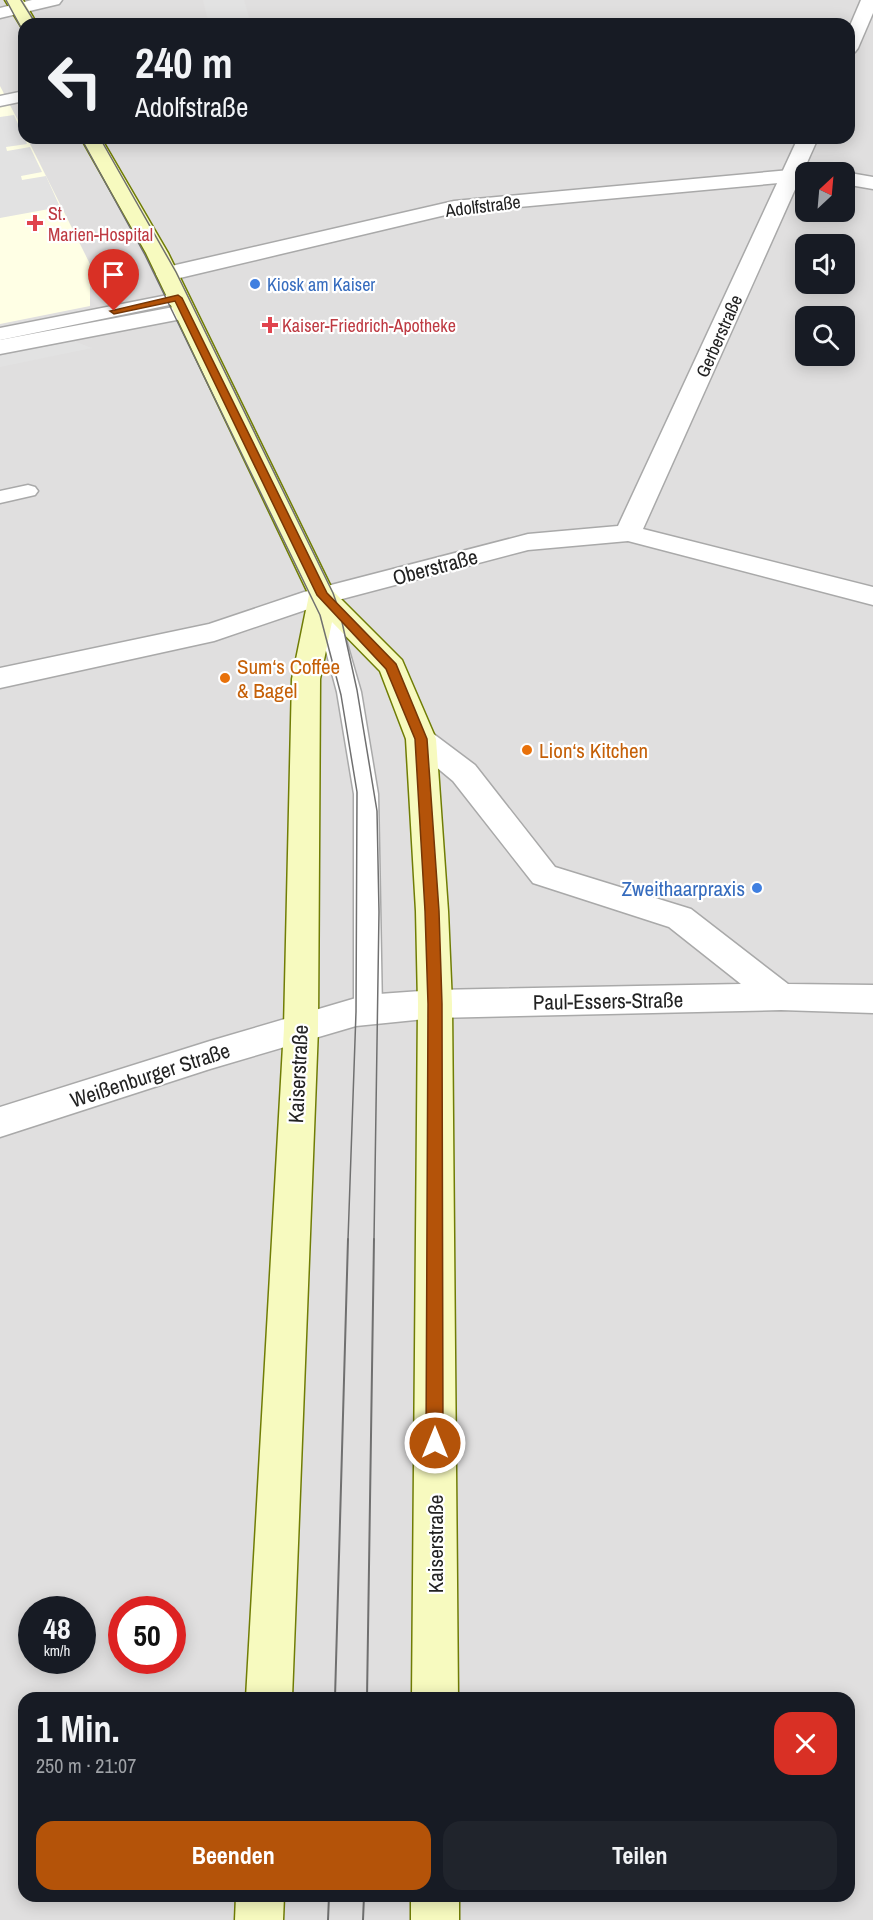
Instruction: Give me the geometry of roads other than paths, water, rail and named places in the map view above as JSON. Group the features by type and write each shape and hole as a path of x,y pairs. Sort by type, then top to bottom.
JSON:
{"main road":[{"path":"17,4 25,18"},
{"name":"Kaiserstraße","path":"94,144 167,274 322,595 392,667 421,739 432,911 435,1004 435,1692"},
{"name":"Kaiserstraße","path":"269,1692 301,1028 306,679 322,595"},
{"path":"259,1920 260,1902"},
{"path":"435,1902 435,1920"}],"street":[{"path":"0,13 17,4 53,0"},
{"path":"855,34 870,0"},
{"name":"Gerberstraße","path":"802,162 806,144"},
{"name":"Adolfstraße","path":"167,274 454,207 795,176"},
{"path":"855,180 873,183"},
{"name":"Gerberstraße","path":"628,533 713,350 795,182"},
{"path":"0,347 181,305"},
{"name":"Oberstraße","path":"0,678 214,632 322,595 528,542 628,533 873,596"},
{"path":"421,739 464,773 544,875 680,918 781,997"},
{"name":"Paul-Essers-Straße","path":"368,1010 435,1004 781,997 873,999"},
{"name":"Weißenburger Straße","path":"0,1122 301,1028 368,1010"}],"lane":[{"path":"0,100 18,97"},
{"path":"0,107 18,104"},
{"path":"0,334 181,305"},
{"path":"0,497 28,491"},
{"path":"322,595 349,692 366,794 368,1010"}],"tram line":[{"path":"6,0 18,22"},
{"path":"21,0 32,18"},
{"path":"84,144 145,255 320,615 341,695 357,792 356,1012 348,1240"},
{"path":"103,144 176,272 333,593 340,613 357,690 377,811 379,912 374,1240"},
{"path":"335,1692 348,1239"},
{"path":"367,1692 374,1239"},
{"path":"328,1920 329,1902"},
{"path":"363,1920 364,1902"}],"place":[{"name":"St. Marien-Hospital","path":"35,223"},
{"name":"Kiosk am Kaiser","path":"255,284"},
{"name":"Kaiser-Friedrich-Apotheke","path":"270,325"},
{"name":"Sum‘s Coffee & Bagel","path":"225,678"},
{"name":"Lion‘s Kitchen","path":"527,750"},
{"name":"Zweithaarpraxis","path":"757,888"}]}
